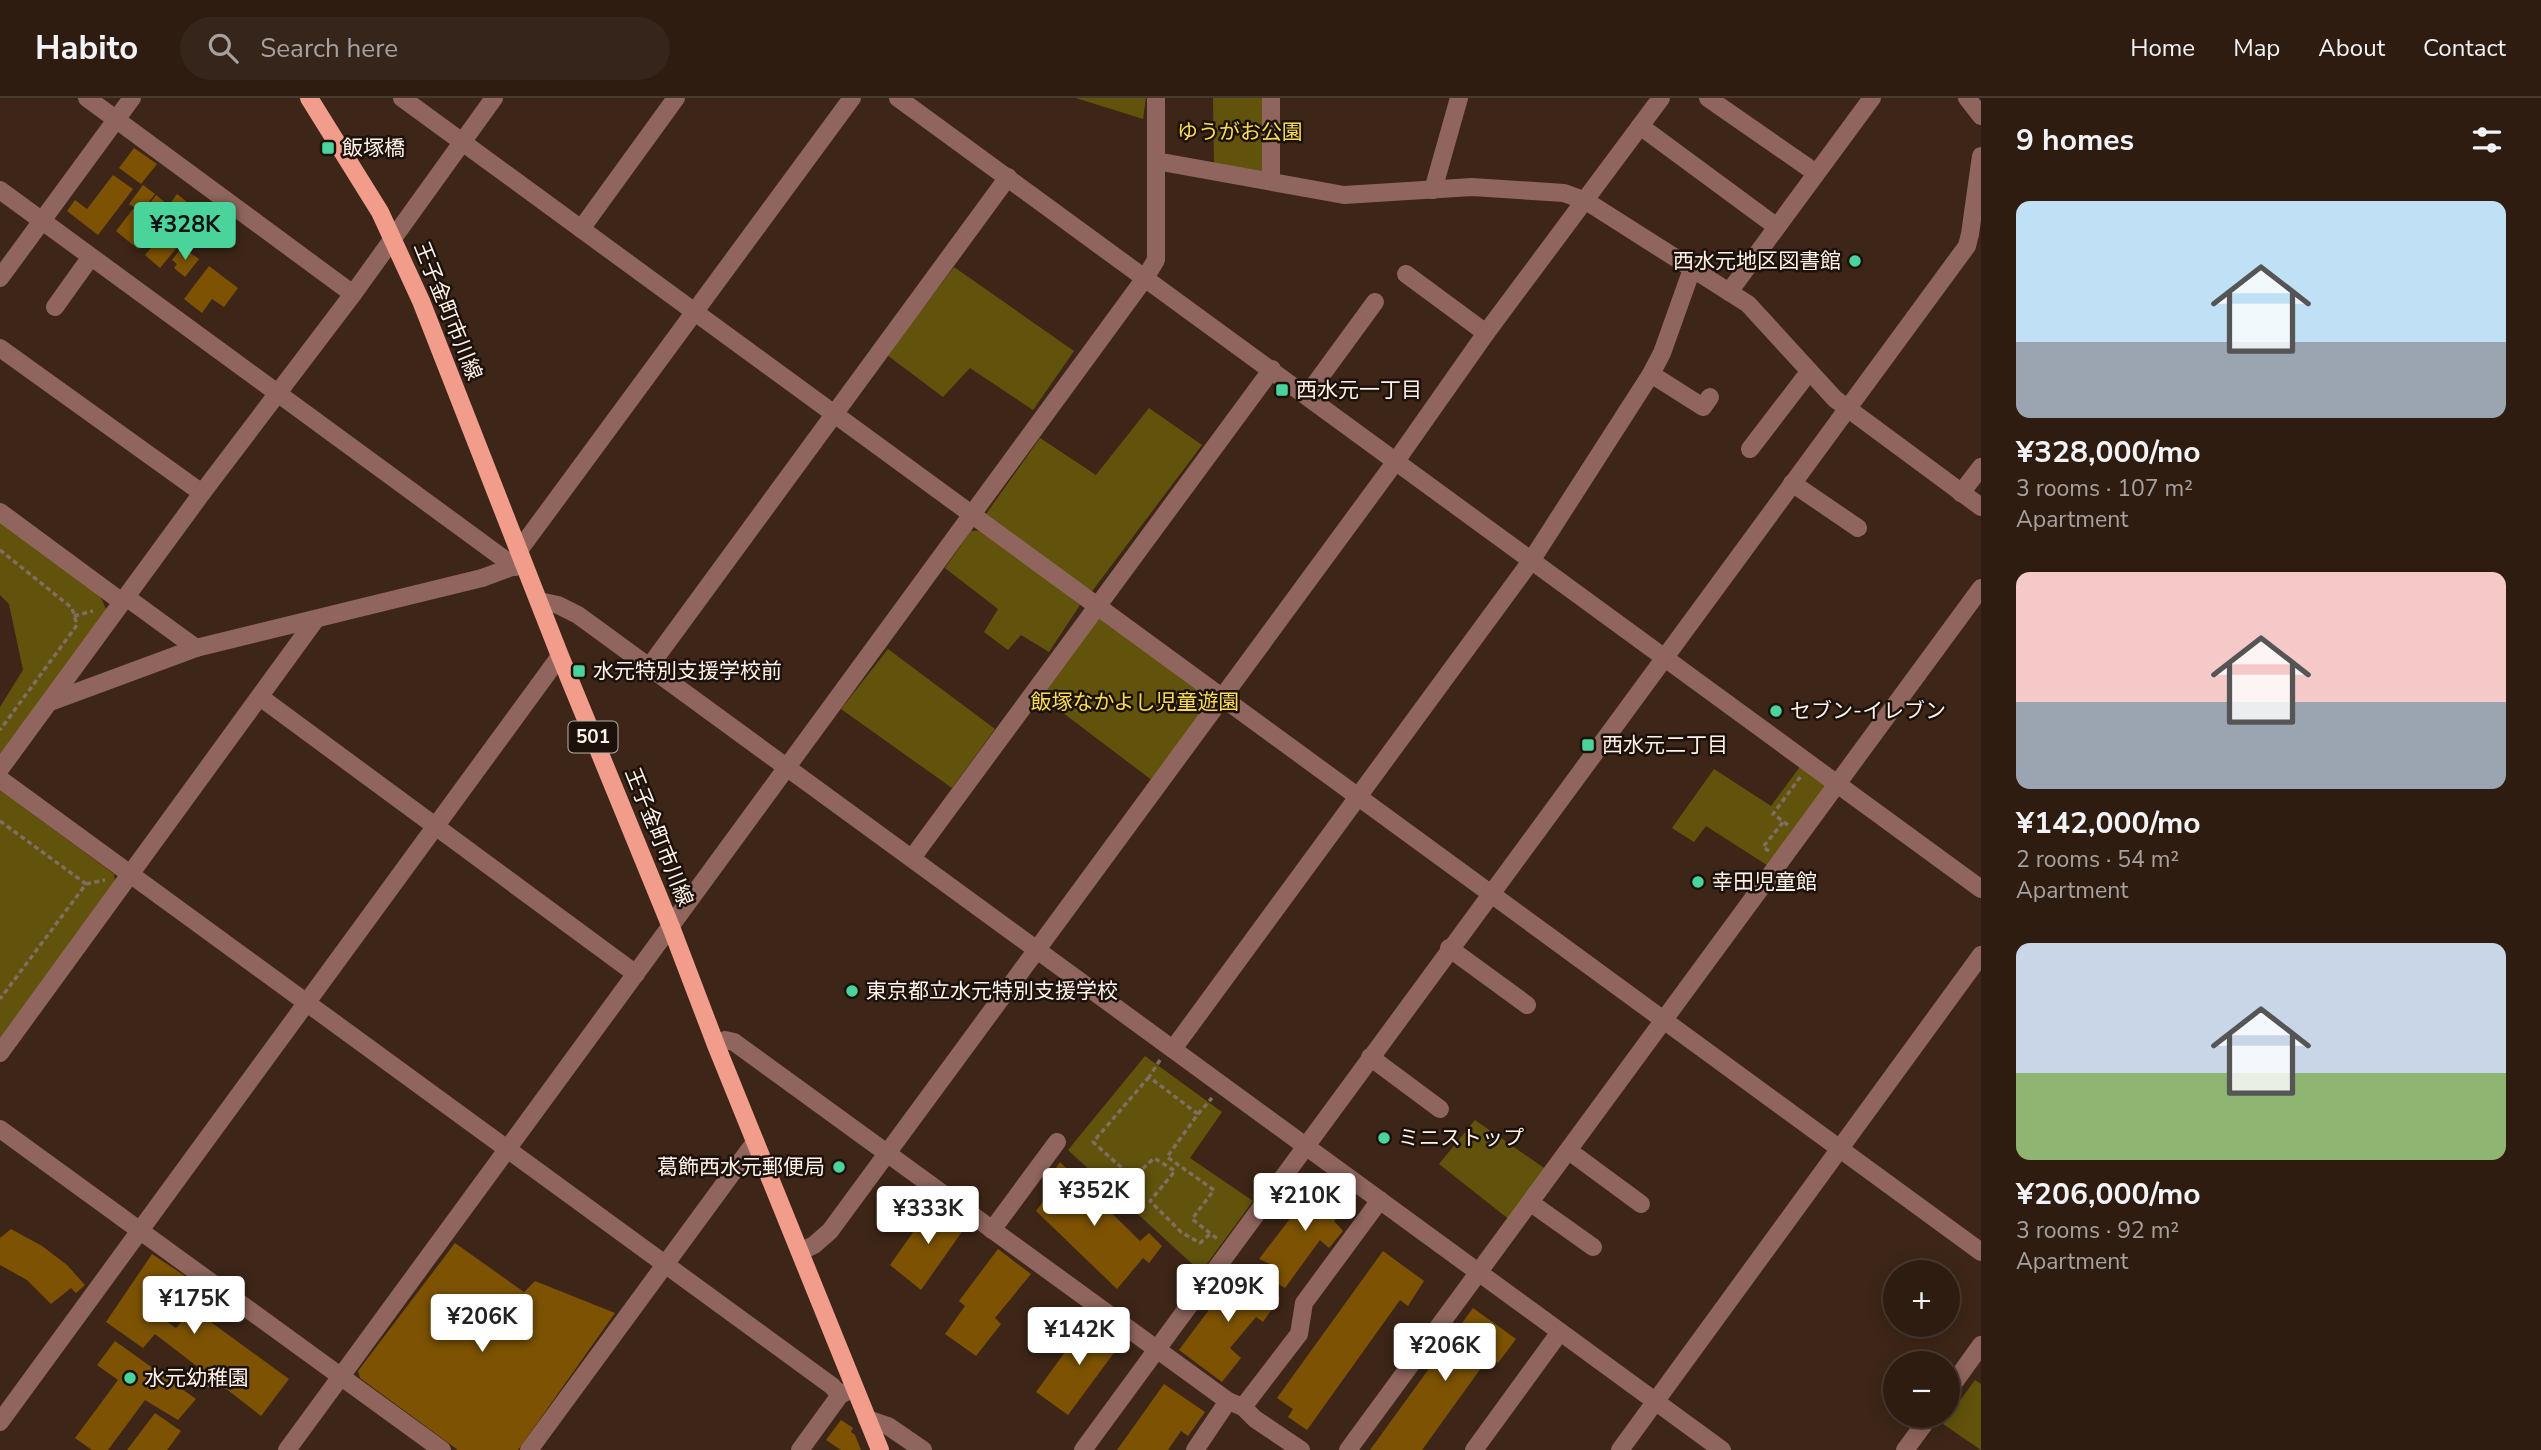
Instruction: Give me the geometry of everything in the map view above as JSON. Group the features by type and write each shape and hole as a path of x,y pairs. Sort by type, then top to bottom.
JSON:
{"main road":[{"name":"王子金町市川線","path":"309,98 393,237 800,1252 847,1391 867,1419 880,1450"}],"street":[{"path":"87,98 352,294"},
{"path":"0,278 132,98"},
{"path":"402,98 1981,1252"},
{"path":"0,769 494,98"},
{"path":"581,229 676,98"},
{"path":"50,702 196,648 482,578 520,559 694,313 852,98"},
{"path":"898,98 1981,889"},
{"path":"287,1450 1145,278 1156,260 1156,98"},
{"path":"1271,98 1271,181"},
{"path":"1433,190 1459,98"},
{"path":"800,1252 814,1245 830,1231 1486,333 1661,98"},
{"path":"1708,98 1816,173"},
{"path":"1730,292 1872,98"},
{"path":"1967,98 1981,116"},
{"path":"1640,127 1777,227"},
{"path":"1083,1450 1490,892 1976,236 1981,156"},
{"path":"1156,161 1344,195 1472,187 1563,193 1586,201 1748,304 1809,372 1847,408 1981,507"},
{"path":"649,667 1008,177"},
{"path":"0,190 277,394 520,559"},
{"path":"55,307 90,258"},
{"path":"1171,1048 1531,561 1651,374 1662,353 1692,269"},
{"path":"1406,274 1486,333"},
{"path":"1307,395 1375,302"},
{"path":"0,348 202,493"},
{"path":"912,858 1272,369"},
{"path":"1750,449 1809,372"},
{"path":"1651,374 1703,407 1710,397"},
{"path":"1961,492 1981,467"},
{"path":"1793,483 1858,528"},
{"path":"0,512 196,648"},
{"path":"1348,1450 1981,588"},
{"path":"539,601 568,609 649,667 1721,1450"},
{"path":"0,1054 316,619"},
{"path":"0,1422 560,656"},
{"path":"260,697 636,974"},
{"path":"0,779 664,1265 832,1386 847,1391 800,1450"},
{"path":"1449,948 1527,1005"},
{"path":"1620,1450 1981,955"},
{"path":"716,1045 725,1040 734,1042 1156,1349 1301,1450"},
{"path":"1370,1057 1440,1109"},
{"path":"0,1129 442,1450"},
{"path":"529,1450 755,1142"},
{"path":"992,1230 1056,1142"},
{"path":"1569,1151 1641,1204"},
{"path":"1195,1450 1298,1334 1304,1303 1380,1200"},
{"path":"1531,1203 1593,1247"},
{"path":"1474,1450 1560,1332"},
{"path":"1960,1374 1981,1345"},
{"path":"867,1419 888,1426 923,1450"},
{"path":"1905,1450 1921,1428"}],"path":[{"path":"0,550 72,608 76,625 0,730"},
{"path":"1801,833 1773,814 1811,763"},
{"path":"0,821 86,884 0,999"},
{"path":"1171,1048 1093,1142 1133,1178 1154,1158 1175,1171 1150,1201 1181,1232 1200,1244 1210,1234"},
{"path":"1149,1077 1198,1114 1167,1157 1214,1190 1192,1219 1229,1248"}],"green space":[{"path":"1076,98 1146,98 1143,119"},
{"name":"ゆうがお公園","path":"1213,98 1267,98 1266,174 1214,166"},
{"path":"954,267 1074,351 1033,410 970,368 943,397 887,355"},
{"path":"1149,408 1202,445 1090,594 986,514 1040,438 1096,475"},
{"path":"0,521 100,596 107,611 0,757 0,707 23,670 9,604 0,595"},
{"path":"984,530 1080,605 1049,652 1021,635 1008,650 984,632 998,609 945,568 971,531"},
{"name":"飯塚なかよし児童遊園","path":"1099,614 1216,696 1153,781 1038,694"},
{"path":"888,649 995,729 952,788 841,709"},
{"path":"1802,764 1830,785 1770,867 1706,826 1694,842 1672,828 1714,769 1771,806"},
{"path":"0,790 114,874 115,881 0,1038"},
{"path":"1145,1056 1222,1112 1190,1158 1253,1201 1201,1272 1068,1150"},
{"path":"1475,1120 1547,1170 1511,1221 1439,1164"},
{"path":"1975,1380 1981,1384 1981,1450 1949,1428 1960,1428 1960,1401"}],"building":[{"path":"134,148 157,164 141,184 119,168"},
{"path":"113,175 133,189 98,235 67,211 75,200 87,209"},
{"path":"143,185 155,194 141,212 129,204"},
{"path":"177,194 196,209 177,235 158,221"},
{"path":"156,195 167,204 153,222 142,214"},
{"path":"133,209 156,227 138,249 116,231"},
{"path":"164,233 179,245 160,268 145,255"},
{"path":"182,247 199,259 185,277 174,268 177,264 172,260"},
{"path":"209,266 238,288 224,307 212,299 202,313 184,299"},
{"path":"1060,1162 1140,1241 1149,1233 1162,1246 1149,1263 1143,1258 1117,1289 1036,1211 1051,1191 1045,1184"},
{"path":"1315,1186 1328,1197 1335,1186 1351,1200 1334,1221 1343,1231 1329,1248 1320,1240 1285,1288 1270,1279 1276,1267 1259,1259"},
{"path":"935,1201 966,1226 921,1290 890,1265"},
{"path":"11,1229 42,1246 67,1265 85,1285 76,1293 71,1288 51,1304 27,1280 0,1265 0,1238"},
{"path":"455,1243 524,1292 535,1281 615,1313 518,1450 458,1450 360,1378 358,1371"},
{"path":"998,1249 1031,1274 995,1318 1001,1324 976,1356 945,1334 965,1306 959,1301"},
{"path":"1383,1251 1424,1281 1408,1306 1400,1300 1307,1430 1288,1417 1293,1409 1277,1398"},
{"path":"152,1254 194,1282 166,1321 176,1328 193,1309 289,1379 261,1416 216,1381 210,1389 203,1384 207,1374 155,1334 143,1348 106,1322"},
{"path":"1240,1268 1280,1298 1263,1322 1256,1317 1230,1348 1241,1358 1222,1382 1179,1350"},
{"path":"1473,1308 1516,1339 1498,1363 1489,1357 1422,1450 1370,1450"},
{"path":"1089,1319 1122,1342 1068,1415 1036,1392"},
{"path":"115,1341 196,1399 178,1420 145,1400 108,1450 92,1450 75,1438 118,1380 97,1365"},
{"path":"1164,1384 1205,1412 1188,1436 1181,1431 1168,1450 1117,1450"},
{"path":"155,1413 181,1431 167,1450 127,1450"},
{"path":"841,1420 853,1428 851,1432 861,1450 841,1450 826,1440"}],"place":[{"name":"飯塚橋","path":"328,148"},
{"name":"西水元地区図書館","path":"1855,261"},
{"name":"西水元一丁目","path":"1282,390"},
{"name":"水元特別支援学校前","path":"579,671"},
{"name":"セブン-イレブン","path":"1776,711"},
{"name":"西水元二丁目","path":"1588,745"},
{"name":"幸田児童館","path":"1698,882"},
{"name":"東京都立水元特別支援学校","path":"852,991"},
{"name":"ミニストップ","path":"1384,1138"},
{"name":"葛飾西水元郵便局","path":"839,1167"},
{"name":"水元幼稚園","path":"130,1378"}]}
